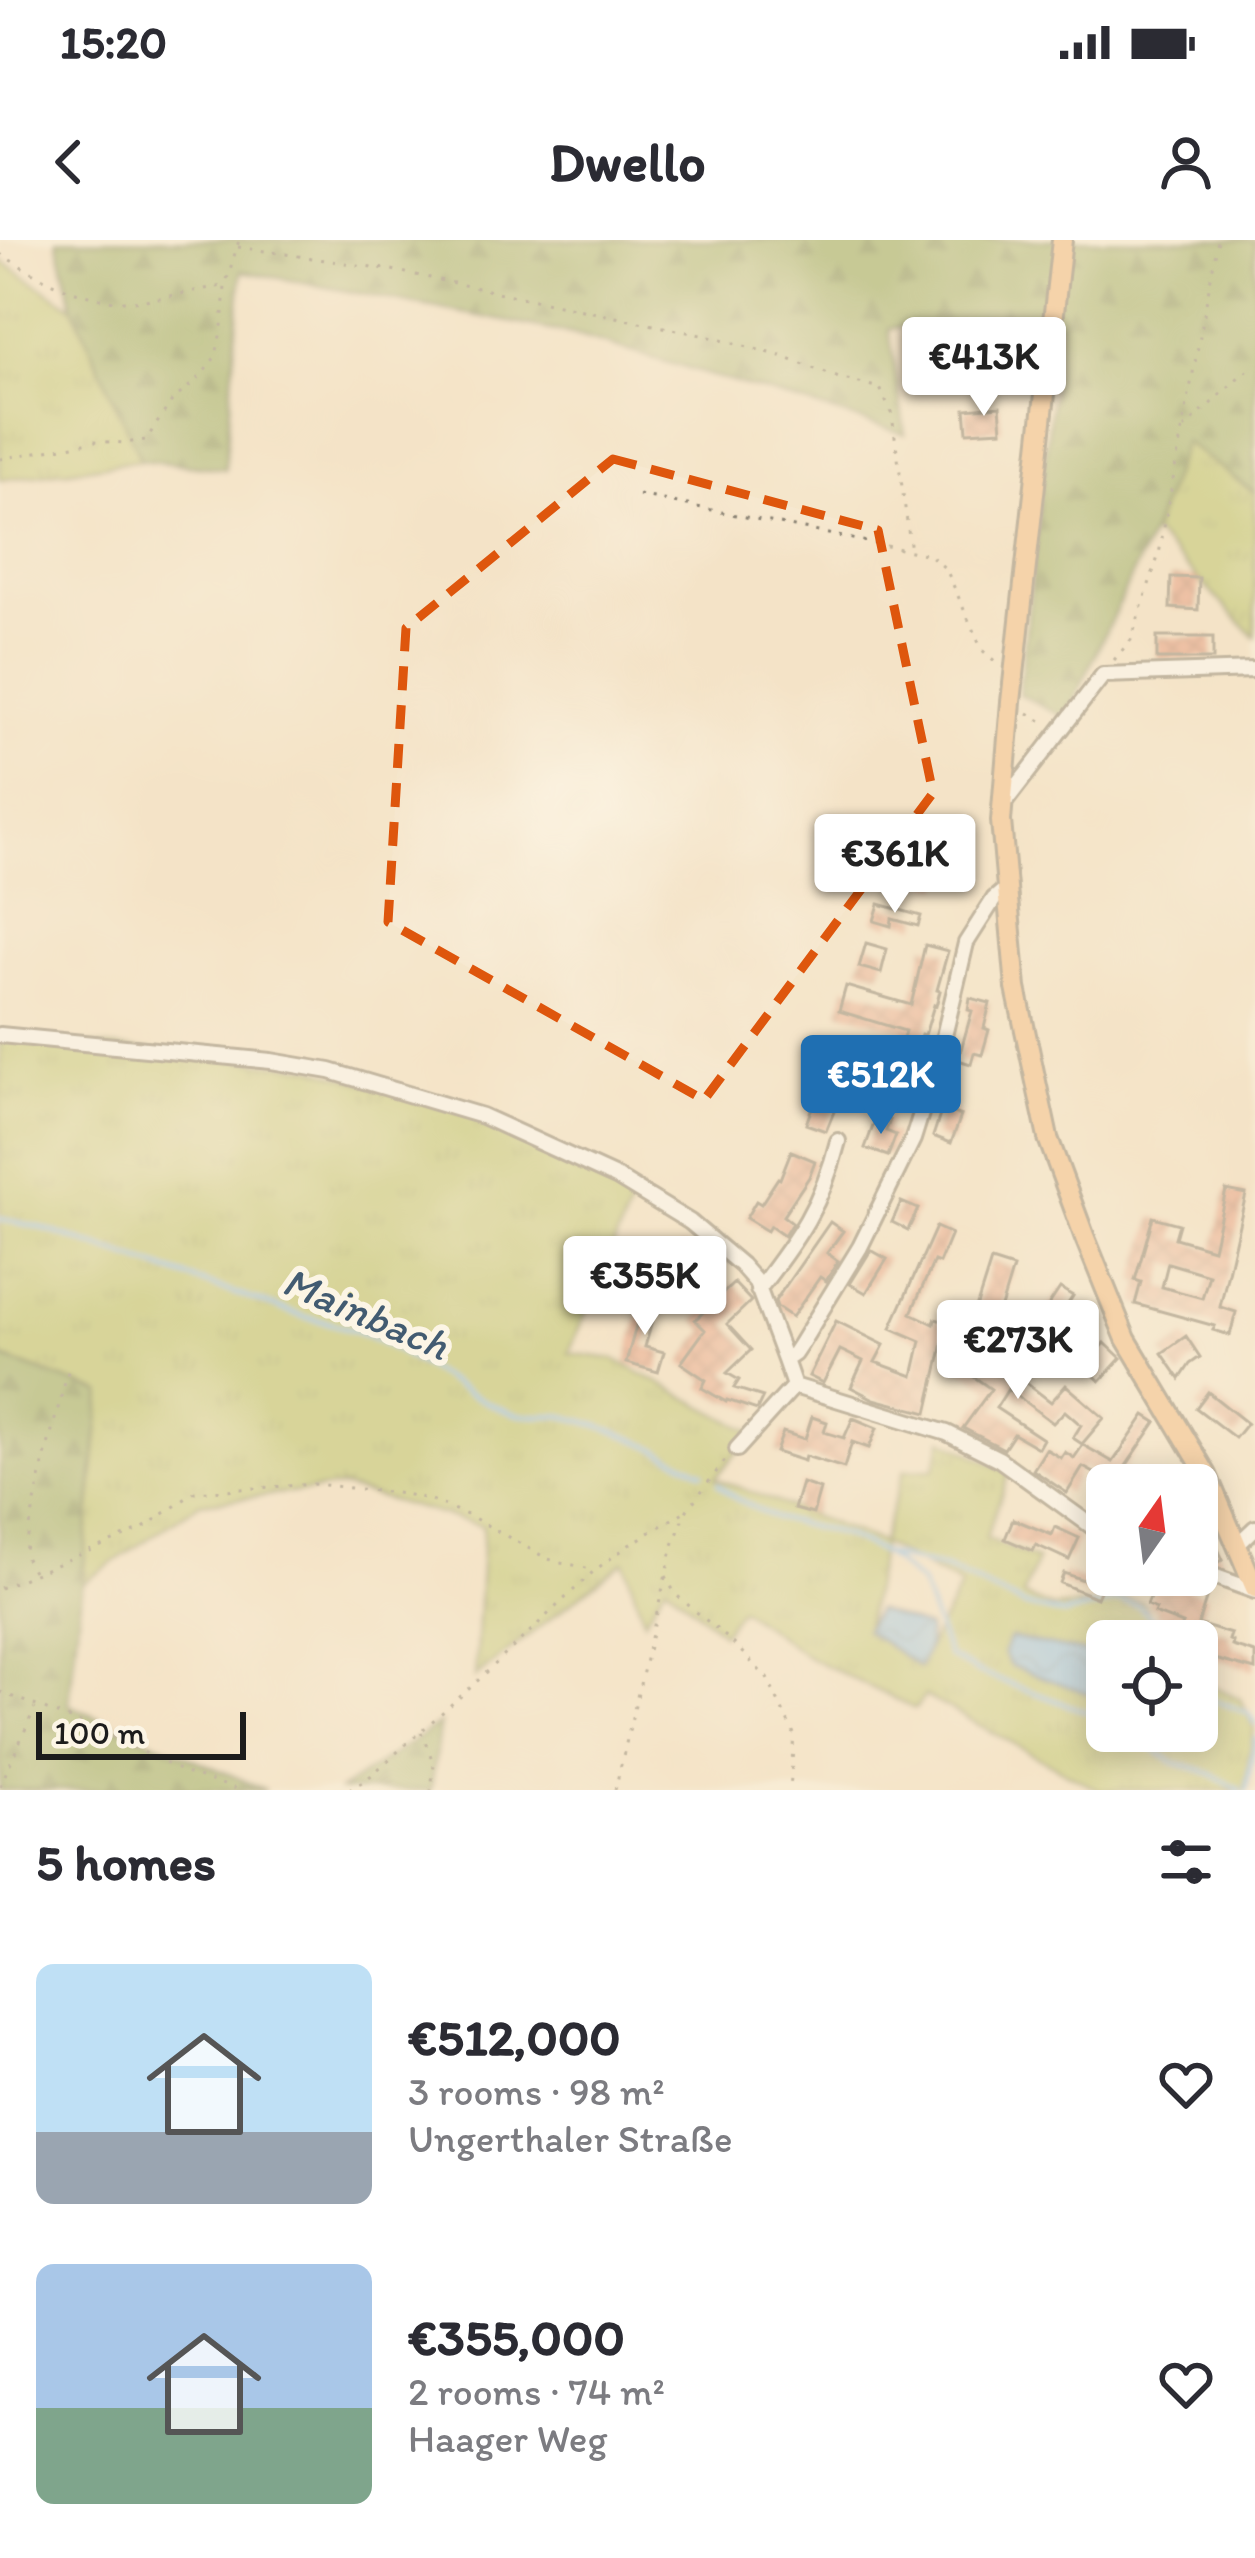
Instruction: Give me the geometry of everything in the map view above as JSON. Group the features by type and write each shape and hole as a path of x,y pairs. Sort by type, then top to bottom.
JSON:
{"main road":[{"path":"1062,240 1001,813 1016,988 1048,1138 1084,1238 1126,1339 1208,1475 1255,1590"}],"street":[{"path":"1001,813 1057,731 1103,675 1255,670"},
{"path":"785,1360 800,1345 860,1247 913,1139 940,1053 966,943 1006,888"},
{"path":"0,1035 330,1070 482,1116 618,1178 690,1222 741,1265 756,1282 794,1387"},
{"path":"758,1289 815,1210 838,1141"},
{"path":"737,1449 794,1387"},
{"path":"794,1387 947,1433 999,1459 1086,1522"},
{"path":"1238,1545 1255,1528"},
{"path":"1218,1577 1255,1590"}],"path":[{"path":"0,459 95,441 146,440 170,402 216,356 224,286 239,240"},
{"path":"1103,675 1131,640 1159,554 1217,240"},
{"path":"238,247 392,270 706,336 880,388 892,415 911,551"},
{"path":"0,254 88,297 129,301 224,286"},
{"path":"1183,430 1255,366"},
{"path":"639,495 930,555 946,569 982,650 1004,668"},
{"path":"1011,702 1057,731"},
{"path":"34,1573 24,1555 70,1364"},
{"path":"615,1790 673,1545 687,1510 737,1449"},
{"path":"0,1588 142,1529 195,1492 316,1484 428,1499 548,1559 595,1570"},
{"path":"349,1790 421,1731 595,1570 687,1510"},
{"path":"666,1574 675,1594 766,1678 794,1734 790,1790"},
{"path":"0,1692 99,1730 185,1773 240,1790"},
{"path":"0,1787 36,1706"},
{"path":"421,1731 434,1764 431,1790"}],"highlighted area":[{"path":"613,459 878,530 933,793 704,1100 388,922 406,628"}],"green space":[{"path":"57,240 1255,240 1255,493 1184,442 1152,532 1066,718 1019,694 1060,323 889,328 905,434 572,334 242,271 225,469 141,460 73,307"},
{"path":"0,260 73,307 141,460 0,480"},
{"path":"1184,441 1255,493 1255,637 1152,532"},
{"path":"0,1036 310,1067 495,1121 633,1199 569,1353 614,1359 754,1433 715,1478 881,1543 904,1470 934,1469 943,1439 1009,1473 986,1538 1037,1560 1023,1596 1052,1608 1120,1598 1142,1602 1153,1620 1086,1620 1086,1653 1011,1638 1086,1692 1086,1752 1218,1752 1218,1688 1241,1699 1254,1727 1245,1790 1099,1790 925,1696 915,1709 808,1657 740,1608 722,1633 666,1584 644,1620 624,1561 475,1677 483,1526 342,1487 200,1503 82,1584 102,1393 0,1357","holes":["882,1544 961,1586 918,1667 865,1630"]},
{"path":"0,1357 102,1393 69,1705 266,1790 0,1790"},
{"path":"440,1723 431,1790 340,1790"}],"water":[{"path":"876,1610 928,1628 928,1647 919,1667 865,1630"},
{"path":"1010,1638 1086,1653 1086,1693 1010,1666 1003,1653"}],"building":[{"path":"975,363 989,363 989,386 975,386"},
{"path":"1000,406 1002,430 967,432 965,409"},
{"path":"1171,577 1199,578 1198,610 1170,608"},
{"path":"1157,637 1213,637 1213,659 1157,659"},
{"path":"921,843 952,852 941,888 919,881 925,864 916,861"},
{"path":"879,904 921,916 918,926 892,919 891,926 874,921"},
{"path":"866,943 887,949 881,973 859,967"},
{"path":"925,945 948,951 936,1006 915,1052 900,1048 905,1031 839,1011 846,986 911,1005"},
{"path":"970,998 990,1003 982,1055 974,1053 971,1064 958,1060 972,1011 968,1010"},
{"path":"895,1073 914,1079 906,1104 887,1099"},
{"path":"816,1096 837,1104 826,1131 806,1124"},
{"path":"942,1109 961,1116 951,1143 933,1136"},
{"path":"877,1115 890,1120 886,1131 896,1135 888,1156 865,1148"},
{"path":"791,1151 815,1161 783,1216 792,1223 784,1236 746,1218 756,1201 761,1204 780,1179"},
{"path":"1226,1190 1246,1194 1220,1307 1236,1312 1230,1335 1213,1330 1215,1326 1135,1304 1141,1282 1135,1280 1153,1217 1179,1224 1175,1238 1213,1249","holes":["1168,1263 1209,1275 1202,1298 1162,1287"]},
{"path":"901,1202 918,1209 908,1230 892,1222"},
{"path":"830,1222 843,1231 827,1253 838,1261 826,1281 820,1277 792,1317 775,1301"},
{"path":"936,1227 951,1234 911,1313 934,1324 935,1319 948,1322 927,1413 874,1399 851,1387 863,1361 840,1350 823,1383 809,1376 836,1321 884,1345 875,1362 913,1376 921,1341 891,1328"},
{"path":"681,1246 701,1254 686,1288 666,1279"},
{"path":"871,1250 887,1259 866,1293 850,1284"},
{"path":"991,1261 1013,1268 995,1327 972,1321"},
{"path":"734,1283 751,1301 727,1324 751,1350 727,1373 739,1380 734,1388 763,1397 757,1410 726,1402 702,1388 706,1380 681,1363 705,1330 695,1320"},
{"path":"1060,1288 1073,1296 1057,1321 1044,1312"},
{"path":"645,1292 659,1296 645,1347 664,1352 658,1372 626,1363"},
{"path":"1186,1336 1200,1357 1180,1379 1162,1353"},
{"path":"1105,1343 1121,1358 1100,1381 1084,1366"},
{"path":"966,1344 989,1361 998,1348 1016,1361 1009,1370 1051,1402 1066,1385 1104,1418 1082,1444 1073,1438 1081,1425 1065,1411 1053,1423 1008,1389 996,1408 1043,1439 1038,1448 1014,1434 1004,1449 963,1428 991,1389 953,1362"},
{"path":"1208,1392 1247,1423 1235,1438 1196,1408"},
{"path":"1145,1415 1156,1422 1127,1464 1086,1464 1067,1493 1033,1470 1046,1449 1061,1458 1065,1452 1074,1458 1083,1445 1113,1462"},
{"path":"812,1417 827,1422 824,1432 844,1438 853,1418 877,1428 869,1448 852,1442 844,1468 776,1452 783,1432 805,1439"},
{"path":"802,1483 820,1489 813,1514 794,1509"},
{"path":"1013,1519 1052,1535 1055,1527 1079,1538 1069,1560 1036,1545 1033,1551 1005,1539"},
{"path":"1064,1573 1086,1581 1086,1594 1060,1583"},
{"path":"1151,1596 1207,1596 1199,1620 1172,1620 1147,1605"},
{"path":"1218,1630 1231,1634 1232,1646 1255,1653 1255,1670 1218,1660"}],"waterway":[{"name":"Mainbach","path":"0,1219 39,1227 351,1329 512,1413 584,1421 703,1472"},
{"name":"Mainbach","path":"718,1484 775,1518 946,1569 1025,1606 1064,1615 1118,1601 1139,1606 1153,1620"},
{"name":"Mainbach","path":"888,1557 921,1584 948,1656 977,1672 1086,1711"},
{"name":"Mainbach","path":"1218,1702 1249,1713 1255,1723"},
{"name":"Mainbach","path":"1246,1790 1255,1739"},
{"name":"Mainbach","path":"1158,1752 1240,1790"}]}
